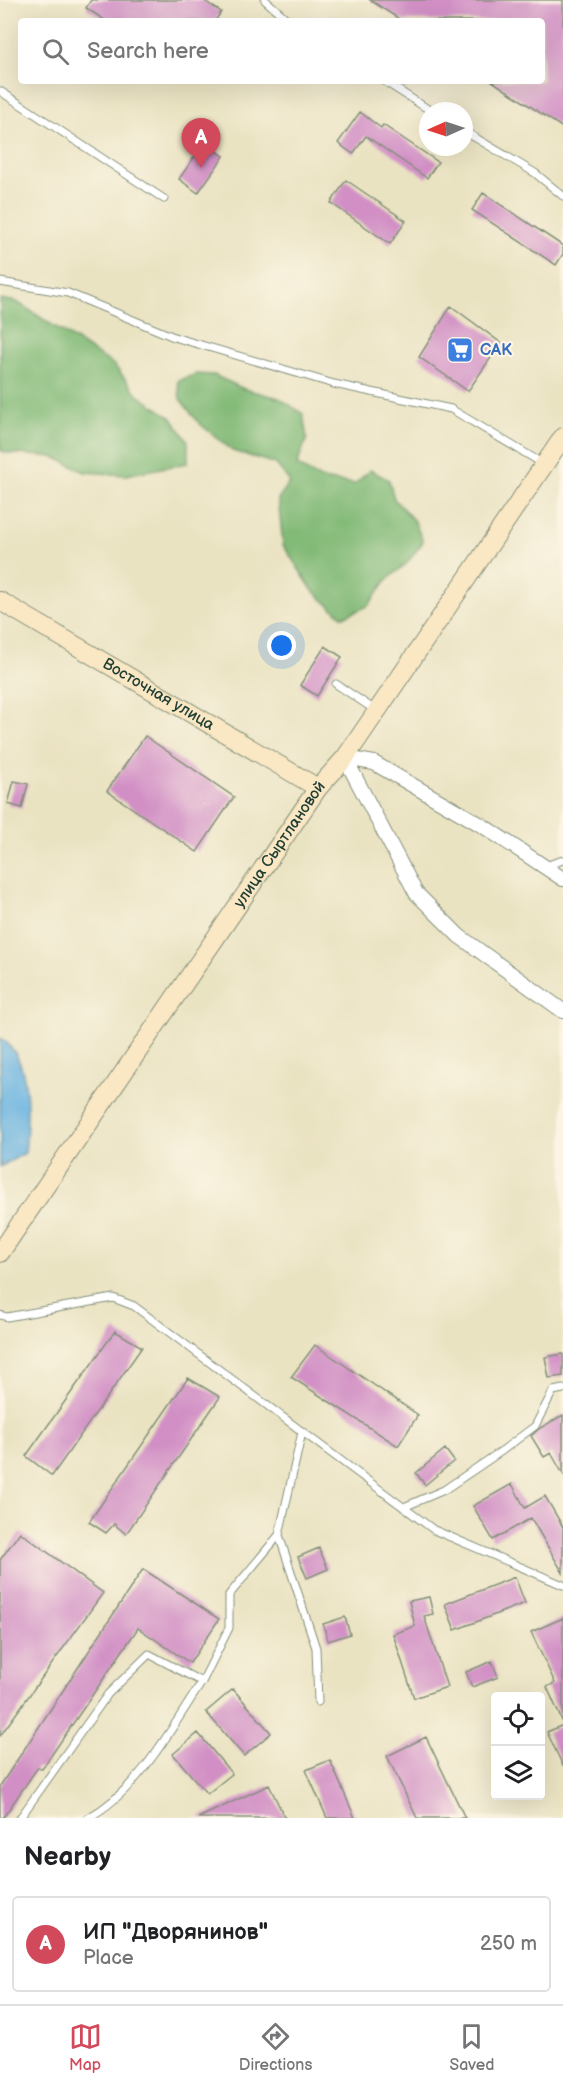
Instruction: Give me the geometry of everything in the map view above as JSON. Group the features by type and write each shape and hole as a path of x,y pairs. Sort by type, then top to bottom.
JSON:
{"street":[{"name":"улица Сыртлановой","path":"0,1253 318,788 345,758 563,437"},
{"name":"Восточная улица","path":"0,601 318,788"},
{"path":"345,758 374,763 483,826 563,879"},
{"path":"345,758 416,893 459,936 563,1011"}],"lane":[{"path":"266,0 286,18"},
{"path":"389,84 419,103"},
{"path":"0,91 164,199"},
{"path":"473,136 536,173 563,196"},
{"path":"0,282 68,293 174,337 334,384 452,409 544,464"},
{"path":"336,684 377,711"},
{"path":"544,866 563,860"},
{"path":"0,1315 7,1317 113,1298 134,1306 434,1530 563,1585"},
{"path":"404,1507 444,1490 503,1450 535,1426 553,1391 563,1389"},
{"path":"88,1818 101,1811 140,1774 202,1682 229,1628 229,1595 279,1535 302,1432"},
{"path":"279,1535 316,1648 318,1702"},
{"path":"20,1818 108,1694 149,1654 202,1682"}],"green space":[{"path":"0,299 17,302 114,365 138,395 171,417 188,441 188,463 126,475 85,472 54,457 7,453 0,450"},
{"path":"196,374 214,375 244,389 279,398 303,414 307,438 297,465 321,479 355,484 370,470 389,480 394,499 415,522 423,542 407,563 386,581 368,606 343,617 313,591 283,545 278,499 290,482 276,464 233,451 199,423 180,399 178,381"}],"water":[{"path":"0,1038 11,1047 23,1074 27,1124 25,1153 0,1167"}],"building":[{"path":"91,0 203,0 221,12 217,18 101,18 86,8"},
{"path":"370,0 563,0 563,128 497,84 545,84 545,18 397,18"},
{"path":"360,112 381,128 383,125 419,149 419,156 429,156 438,162 427,178 366,136 353,154 338,143"},
{"path":"204,143 224,156 198,193 179,179"},
{"path":"346,180 406,221 390,244 331,203"},
{"path":"483,193 563,246 563,254 556,265 472,210"},
{"name":"САК","path":"451,306 501,343 468,391 419,357"},
{"path":"325,646 342,657 317,696 300,685"},
{"path":"145,736 234,797 197,852 107,791"},
{"path":"14,781 28,784 22,808 8,804"},
{"path":"115,1331 142,1347 52,1476 26,1456"},
{"path":"315,1345 418,1415 398,1446 291,1377"},
{"path":"563,1354 563,1376 549,1378 545,1357"},
{"path":"188,1378 220,1397 126,1534 114,1524 106,1533 89,1522"},
{"path":"563,1415 563,1474 551,1453 544,1457 531,1436"},
{"path":"445,1449 454,1461 425,1485 416,1473"},
{"path":"512,1484 525,1508 545,1496 563,1527 563,1573 531,1518 493,1540 473,1506"},
{"path":"20,1532 103,1593 0,1736 0,1560"},
{"path":"319,1548 328,1569 307,1578 298,1557"},
{"path":"143,1569 219,1619 190,1663 138,1628 42,1769 38,1767 3,1818 0,1818 0,1786"},
{"path":"515,1577 525,1603 455,1630 445,1604"},
{"path":"429,1597 433,1614 424,1616 447,1687 414,1698 393,1634 415,1626 409,1601"},
{"path":"345,1617 350,1634 328,1641 323,1624"},
{"path":"563,1618 563,1723 547,1687 555,1683 531,1632"},
{"path":"492,1661 498,1677 472,1687 466,1672"},
{"path":"233,1689 271,1733 244,1756 206,1712"},
{"path":"563,1725 563,1766 547,1732"},
{"path":"198,1733 232,1774 207,1794 173,1754"},
{"path":"426,1737 465,1818 417,1818 387,1756"},
{"path":"330,1760 355,1818 327,1818 306,1770"},
{"path":"269,1785 285,1818 198,1818"}],"place":[{"name":"ИП \"Дворянинов\"","path":"201,168"},
{"name":"САК","path":"460,350"}]}
